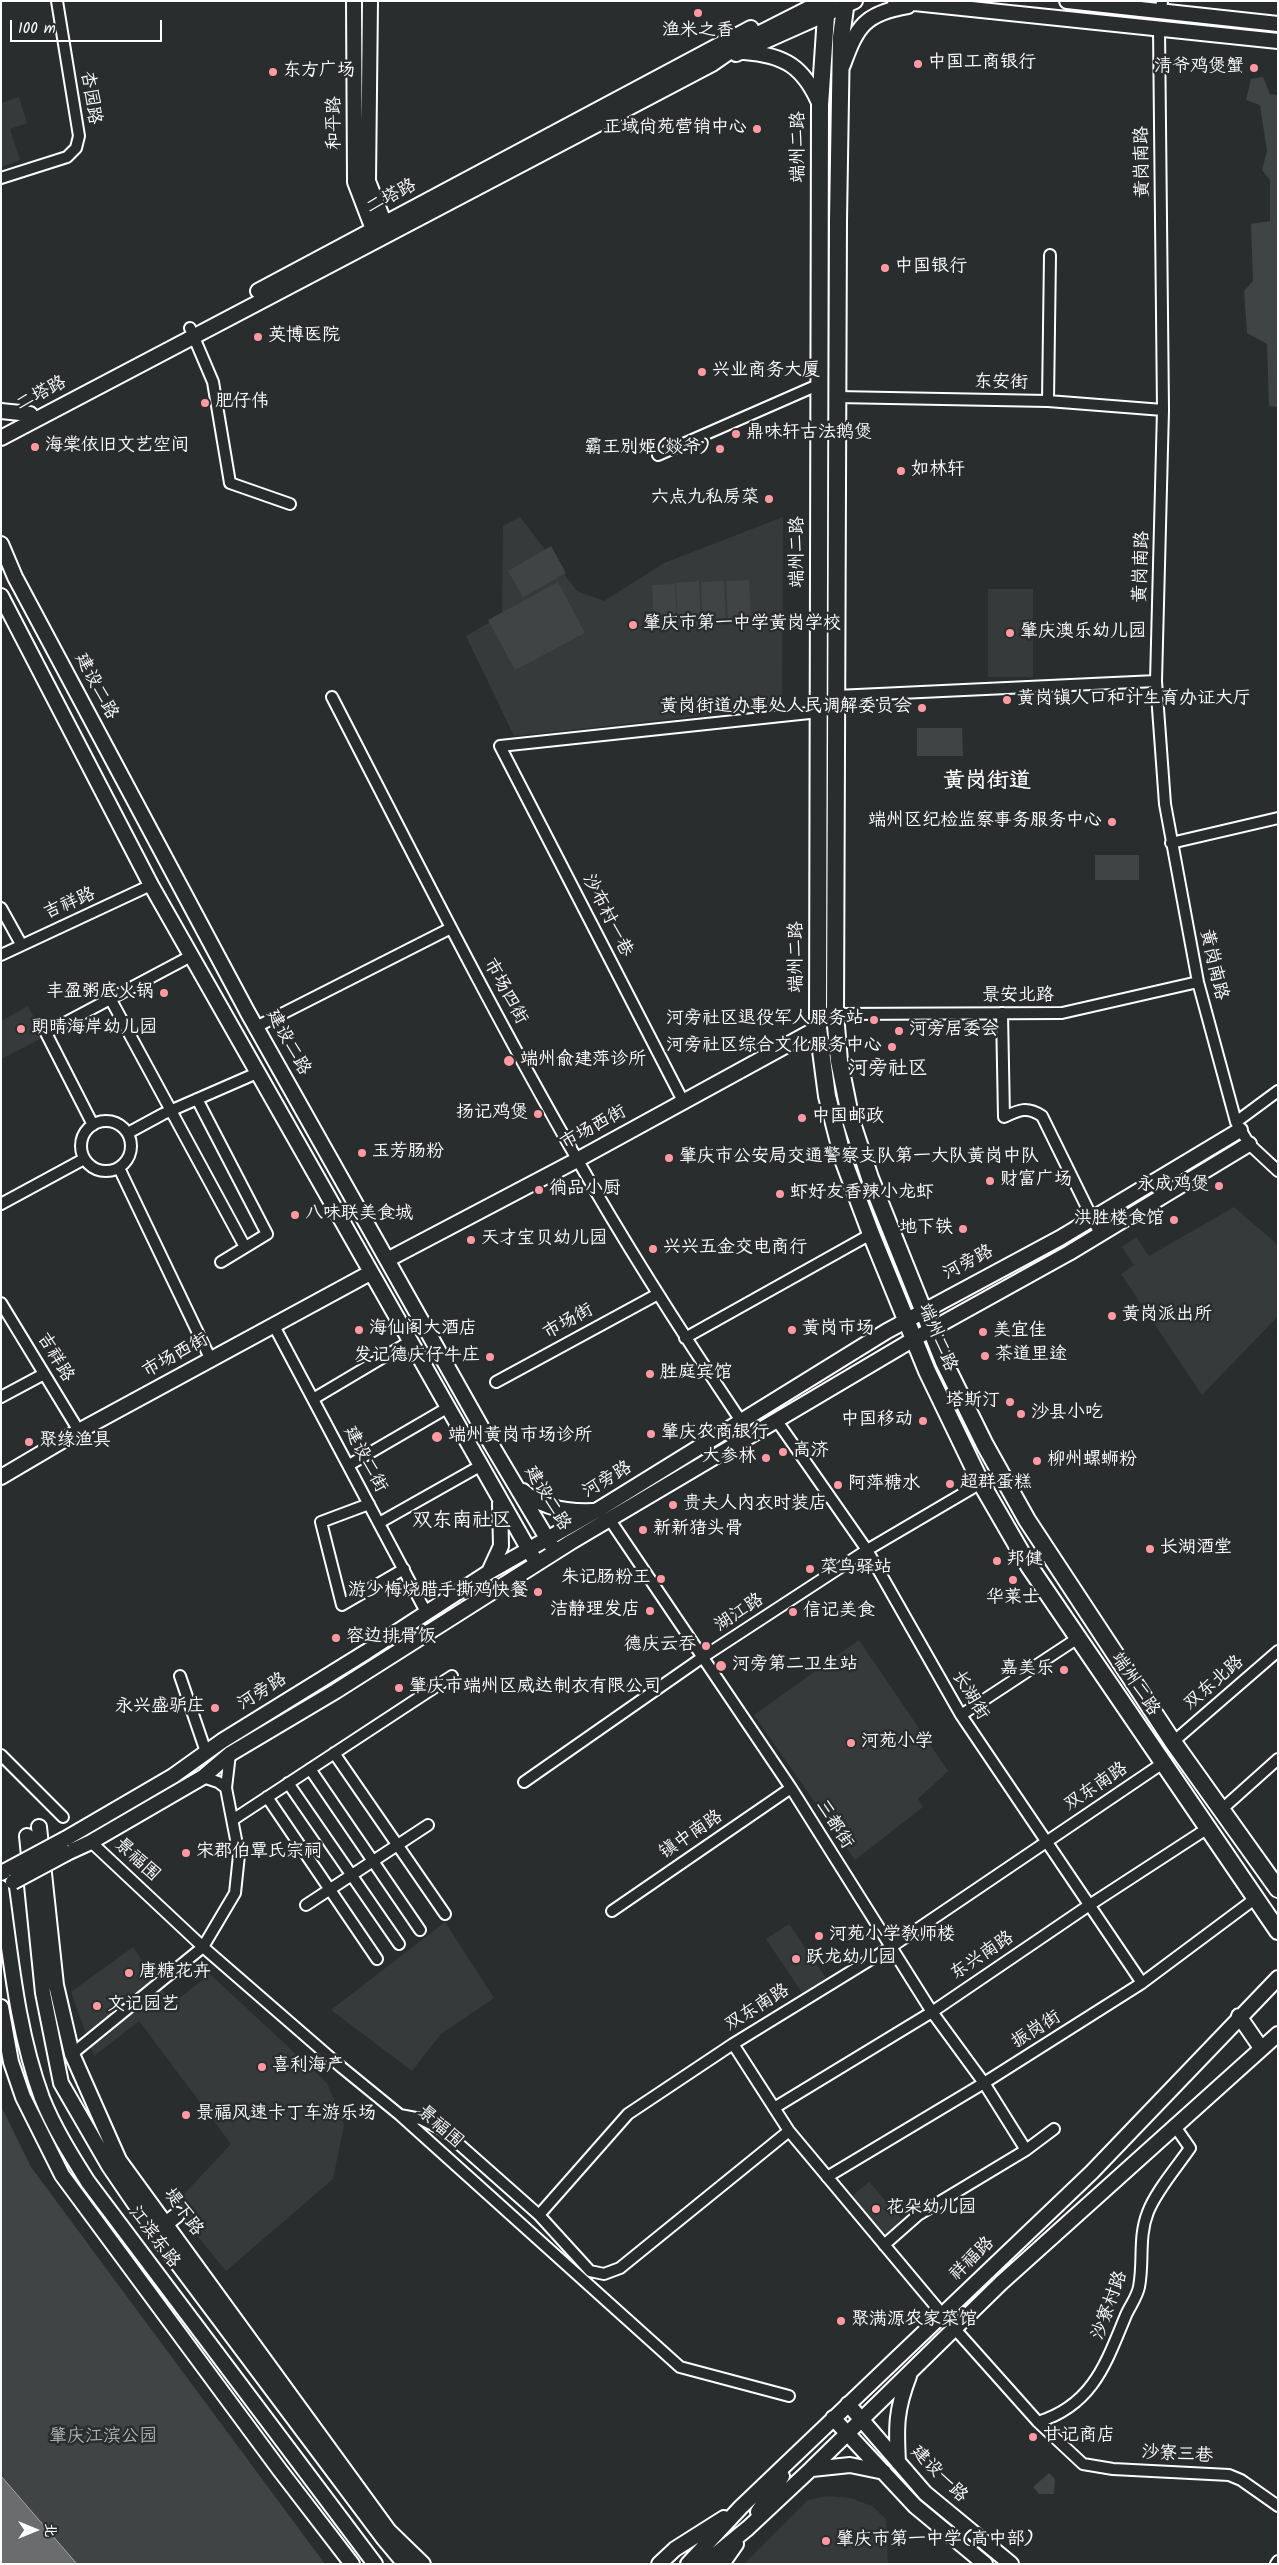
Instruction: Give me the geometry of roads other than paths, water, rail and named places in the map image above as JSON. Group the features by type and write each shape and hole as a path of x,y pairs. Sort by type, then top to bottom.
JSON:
{"main road":[{"name":"端州二路","path":"849,2 840,73 835,1014 839,1061 851,1120 870,1178 944,1362 985,1444 1027,1520 1174,1742 1278,1889"},
{"name":"端州二路","path":"825,5 820,105 818,1028 830,1106 844,1162 871,1234 928,1371 981,1483 1029,1566 1278,1931"},
{"path":"820,220 838,220"},
{"path":"884,1264 903,1257"},
{"path":"928,1371 944,1362"}],"street":[{"name":"杏园路","path":"1,178 67,157 76,148 79,136 57,1"},
{"name":"和平路","path":"354,1 355,182 381,232"},
{"name":"和平路","path":"370,1 368,181 381,232"},
{"name":"二塔路","path":"381,232 800,1"},
{"path":"895,1 916,4 954,5 1278,41"},
{"path":"1068,1 1161,6 1278,24"},
{"path":"825,5 849,2"},
{"path":"840,73 853,39 867,19 890,9 916,4"},
{"name":"二塔路","path":"712,64 748,39 825,5"},
{"name":"二塔路","path":"1,427 192,332 381,232 712,64 744,52 825,5"},
{"name":"黄岗南路","path":"1159,29 1163,410 1156,681 1164,804 1198,982 1238,1126 1249,1144 1278,1171"},
{"path":"744,52 765,53 788,62 812,85 820,105"},
{"path":"1048,401 1050,255"},
{"name":"二塔路","path":"1,438 192,332"},
{"path":"192,332 213,382 230,483 290,504"},
{"path":"658,455 820,384"},
{"name":"东安街","path":"838,397 1048,401 1163,410"},
{"path":"1,411 30,414"},
{"name":"建设二路","path":"1,544 8,578 256,1027 488,1439 555,1552"},
{"path":"1,596 151,885 470,1450 537,1564"},
{"path":"836,696 1156,681"},
{"name":"市场四街","path":"332,697 451,928 577,1160 685,1338 741,1421"},
{"name":"沙布村一巷","path":"683,1101 500,746 819,712"},
{"path":"1171,843 1278,818"},
{"name":"吉祥路","path":"1,955 21,944 124,899 151,885"},
{"path":"1,908 21,944"},
{"path":"256,1027 451,928"},
{"path":"93,1125 46,1033 191,956"},
{"name":"景安北路","path":"835,1014 1062,1013 1198,982"},
{"path":"111,1000 245,1246"},
{"path":"1002,1013 1004,1117 1020,1109 1027,1109 1042,1116 1100,1234"},
{"name":"市场西街","path":"387,1260 577,1160 818,1028"},
{"path":"128,1133 171,1111 257,1073"},
{"name":"河旁路","path":"5,1880 65,1839 172,1776 206,1752 489,1572 596,1511 924,1310 1093,1218 1238,1126 1278,1091"},
{"path":"197,1099 267,1234 221,1262"},
{"path":"106,1121 115,1122 128,1133 131,1141 129,1157 119,1168 111,1171 96,1170 84,1159 81,1142 84,1134 93,1125 106,1121"},
{"name":"河旁路","path":"5,1880 91,1842 203,1777 230,1754 336,1691 555,1552 931,1329 1100,1234 1249,1144"},
{"path":"1,1204 84,1159"},
{"path":"119,1168 210,1360"},
{"path":"685,1338 871,1234"},
{"name":"市场西街","path":"1,1477 79,1431 370,1273"},
{"name":"市场街","path":"496,1382 658,1294"},
{"name":"吉祥路","path":"1,1303 79,1431"},
{"name":"建设二街","path":"273,1324 426,1612"},
{"path":"313,1399 409,1342"},
{"path":"1,1397 44,1374"},
{"path":"349,1466 447,1408"},
{"name":"长湖街","path":"777,1421 866,1550 961,1716 1142,1983"},
{"path":"470,1450 488,1439"},
{"path":"379,1523 480,1466"},
{"name":"湖江路","path":"524,1782 703,1658 866,1550 981,1483"},
{"path":"516,1485 531,1498 556,1509 596,1511"},
{"path":"489,1572 501,1546 500,1501"},
{"path":"369,1504 321,1522 342,1604 404,1569"},
{"name":"三都街","path":"610,1520 791,1788 932,2012 984,2083 1026,2150"},
{"path":"961,1716 1078,1638"},
{"name":"双东北路","path":"1174,1742 1278,1651"},
{"path":"180,1676 206,1752"},
{"path":"234,1819 452,1676"},
{"path":"334,1753 445,1914"},
{"path":"72,2054 203,1946 235,1893 239,1855 234,1819 226,1788 230,1754"},
{"path":"1,1755 63,1817"},
{"path":"1221,1810 1278,1759"},
{"name":"双东南路","path":"539,2215 628,2114 733,2044 891,1947 1163,1763"},
{"path":"310,1769 420,1930"},
{"path":"203,1777 218,1782 226,1788"},
{"path":"288,1783 399,1944"},
{"name":"镇中南路","path":"612,1911 791,1788"},
{"path":"268,1797 377,1959"},
{"path":"306,1905 428,1825"},
{"name":"堤下路","path":"39,1826 56,1985 72,2054 119,2160 172,2219 389,2531 423,2564"},
{"path":"84,1828 91,1842"},
{"name":"东兴南路","path":"774,2108 932,2012 1088,1906 1208,1828"},
{"name":"堤下路","path":"27,1836 43,1993 61,2083 108,2166 154,2232 384,2539 405,2564"},
{"name":"景福围","path":"91,1842 203,1946 340,2066 400,2115 680,2368 789,2396"},
{"name":"江滨东路","path":"5,1880 12,1974 30,2062 43,2099 60,2137 88,2182 375,2564"},
{"name":"振岗街","path":"826,2177 984,2083 1142,1983 1256,1898"},
{"name":"祥福路","path":"688,2564 741,2506 1092,2172 1239,2016 1278,1978"},
{"name":"江滨东路","path":"1,2007 11,2062 23,2097 62,2175 267,2454 352,2564"},
{"path":"1239,2016 1261,2048"},
{"name":"祥福路","path":"704,2564 748,2528 848,2434 1001,2283 1174,2125 1278,2034"},
{"path":"733,2044 789,2131 943,2315"},
{"path":"400,2115 421,2118 443,2130 539,2215 590,2271 604,2274 620,2268 789,2131"},
{"name":"沙寮村路","path":"1038,2422 1051,2418 1085,2394 1103,2370 1115,2347 1138,2290 1142,2270 1141,2234 1148,2210 1190,2148 1174,2125"},
{"path":"884,2245 918,2215 1026,2150 1054,2129"},
{"path":"154,2232 172,2219"},
{"name":"沙寮三巷","path":"955,2329 1038,2422 1070,2454 1083,2464 1096,2468 1229,2475 1240,2480 1278,2506"},
{"path":"898,2462 896,2419 910,2373 900,2356"},
{"name":"建设一路","path":"848,2404 925,2493 1011,2564"},
{"name":"建设一路","path":"833,2418 915,2506 985,2564"},
{"path":"722,2564 748,2528 777,2481 798,2461 797,2453"},
{"path":"811,2469 850,2465 886,2473"},
{"path":"915,2506 925,2493"},
{"path":"660,2564 674,2549 741,2506"}],"place":[{"name":"渔米之香","path":"698,13"},
{"name":"中国工商银行","path":"918,64"},
{"name":"清爷鸡煲蟹","path":"1254,68"},
{"name":"东方广场","path":"273,72"},
{"name":"正域尚苑营销中心","path":"757,129"},
{"name":"中国银行","path":"885,268"},
{"name":"英博医院","path":"258,337"},
{"name":"兴业商务大厦","path":"702,372"},
{"name":"肥仔伟","path":"205,403"},
{"name":"鼎味轩古法鹅煲","path":"736,434"},
{"name":"海棠依旧文艺空间","path":"35,447"},
{"name":"霸王别姬(燚爷)","path":"720,449"},
{"name":"如林轩","path":"901,471"},
{"name":"六点九私房菜","path":"769,499"},
{"name":"肇庆市第一中学黄岗学校","path":"633,625"},
{"name":"肇庆澳乐幼儿园","path":"1010,633"},
{"name":"黄岗镇人口和计生育办证大厅","path":"1007,700"},
{"name":"黄岗街道办事处人民调解委员会","path":"922,708"},
{"name":"端州区纪检监察事务服务中心","path":"1112,822"},
{"name":"丰盈粥底火锅","path":"164,993"},
{"name":"河旁社区退役军人服务站","path":"874,1020"},
{"name":"朗晴海岸幼儿园","path":"21,1029"},
{"name":"河旁居委会","path":"899,1031"},
{"name":"河旁社区综合文化服务中心","path":"892,1047"},
{"name":"端州俞建萍诊所","path":"509,1061"},
{"name":"扬记鸡煲","path":"538,1114"},
{"name":"中国邮政","path":"802,1118"},
{"name":"玉芳肠粉","path":"362,1153"},
{"name":"肇庆市公安局交通警察支队第一大队黄岗中队","path":"669,1158"},
{"name":"财富广场","path":"990,1181"},
{"name":"永成鸡煲","path":"1219,1186"},
{"name":"徜品小厨","path":"539,1190"},
{"name":"虾好友香辣小龙虾","path":"780,1194"},
{"name":"八味联美食城","path":"295,1215"},
{"name":"洪胜楼食馆","path":"1174,1220"},
{"name":"地下铁","path":"963,1229"},
{"name":"天才宝贝幼儿园","path":"471,1240"},
{"name":"兴兴五金交电商行","path":"653,1249"},
{"name":"黄岗派出所","path":"1112,1316"},
{"name":"海仙阁大酒店","path":"359,1330"},
{"name":"黄岗市场","path":"792,1330"},
{"name":"美宜佳","path":"983,1332"},
{"name":"茶道里途","path":"985,1356"},
{"name":"发记德庆仔牛庄","path":"490,1357"},
{"name":"胜庭宾馆","path":"650,1374"},
{"name":"塔斯汀","path":"1010,1402"},
{"name":"沙县小吃","path":"1021,1414"},
{"name":"中国移动","path":"923,1421"},
{"name":"肇庆农商银行","path":"651,1434"},
{"name":"端州黄岗市场诊所","path":"437,1437"},
{"name":"聚缘渔具","path":"29,1442"},
{"name":"高济","path":"783,1452"},
{"name":"大参林","path":"766,1458"},
{"name":"柳州螺蛳粉","path":"1037,1461"},
{"name":"超群蛋糕","path":"950,1484"},
{"name":"阿萍糖水","path":"838,1485"},
{"name":"贵夫人内衣时装店","path":"673,1505"},
{"name":"新新猪头骨","path":"643,1530"},
{"name":"长湖酒堂","path":"1150,1549"},
{"name":"邦健","path":"997,1561"},
{"name":"菜鸟驿站","path":"810,1569"},
{"name":"朱记肠粉王","path":"661,1579"},
{"name":"华莱士","path":"1013,1580"},
{"name":"游少梅烧腊手撕鸡快餐","path":"538,1592"},
{"name":"洁静理发店","path":"650,1611"},
{"name":"信记美食","path":"793,1612"},
{"name":"容边排骨饭","path":"336,1638"},
{"name":"德庆云吞","path":"706,1646"},
{"name":"河旁第二卫生站","path":"721,1666"},
{"name":"嘉美乐","path":"1064,1670"},
{"name":"肇庆市端州区威达制衣有限公司","path":"399,1688"},
{"name":"永兴盛驴庄","path":"215,1708"},
{"name":"河苑小学","path":"851,1743"},
{"name":"宋郡伯覃氏宗祠","path":"186,1853"},
{"name":"河苑小学教师楼","path":"819,1936"},
{"name":"跃龙幼儿园","path":"796,1959"},
{"name":"唐糖花卉","path":"129,1973"},
{"name":"文记园艺","path":"97,2006"},
{"name":"喜利海产","path":"262,2067"},
{"name":"景福风速卡丁车游乐场","path":"186,2115"},
{"name":"花朵幼儿园","path":"876,2209"},
{"name":"聚满源农家菜馆","path":"841,2321"},
{"name":"甘记商店","path":"1033,2437"},
{"name":"肇庆市第一中学(高中部)","path":"826,2541"}],"district":[{"name":"黄岗街道","path":"987,783"},
{"name":"河旁社区","path":"888,1071"},
{"name":"双东南社区","path":"462,1523"}],"park label":[{"name":"肇庆江滨公园","path":"103,2438"}]}
